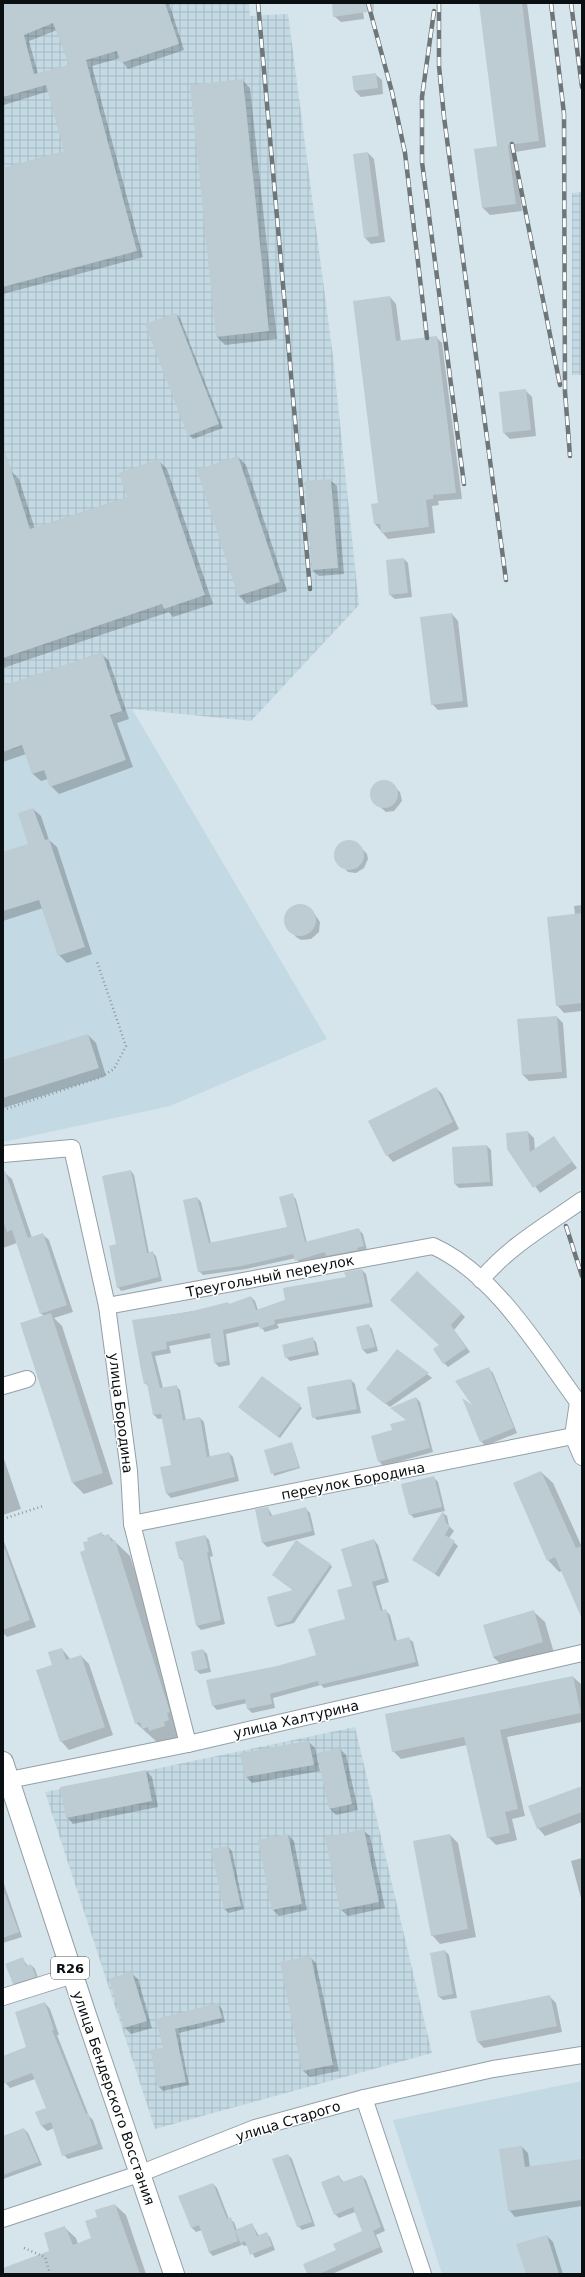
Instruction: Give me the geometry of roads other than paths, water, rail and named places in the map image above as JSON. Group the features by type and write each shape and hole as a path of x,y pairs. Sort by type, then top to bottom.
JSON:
{"main road":[{"name":"улица Бендерского Восстания","path":"6,1771 139,2174 174,2274"}],"street":[{"name":"улица Бородина","path":"3,1154 72,1148 107,1306 129,1470 132,1524 188,1744"},
{"path":"582,1200 521,1242 492,1266 481,1280 508,1307 578,1402 573,1436 582,1457"},
{"name":"Треугольный переулок","path":"107,1306 433,1246 449,1253 481,1280"},
{"path":"3,1386 27,1379"},
{"name":"переулок Бородина","path":"132,1524 573,1436"},
{"name":"улица Халтурина","path":"6,1771 188,1744 582,1653"},
{"path":"3,1997 73,1975"},
{"name":"улица Старого","path":"3,2219 139,2174 255,2128 364,2098 493,2069 582,2055"},
{"path":"364,2098 423,2274"}],"railway":[{"path":"258,3 310,589"},
{"path":"368,3 392,92 405,153 427,338"},
{"path":"439,3 439,66 444,117 506,580"},
{"path":"551,3 564,114 565,392 570,456"},
{"path":"571,3 582,87"},
{"path":"434,11 422,97 422,162 464,484"},
{"path":"512,144 560,385"},
{"path":"566,1226 582,1276"}]}
